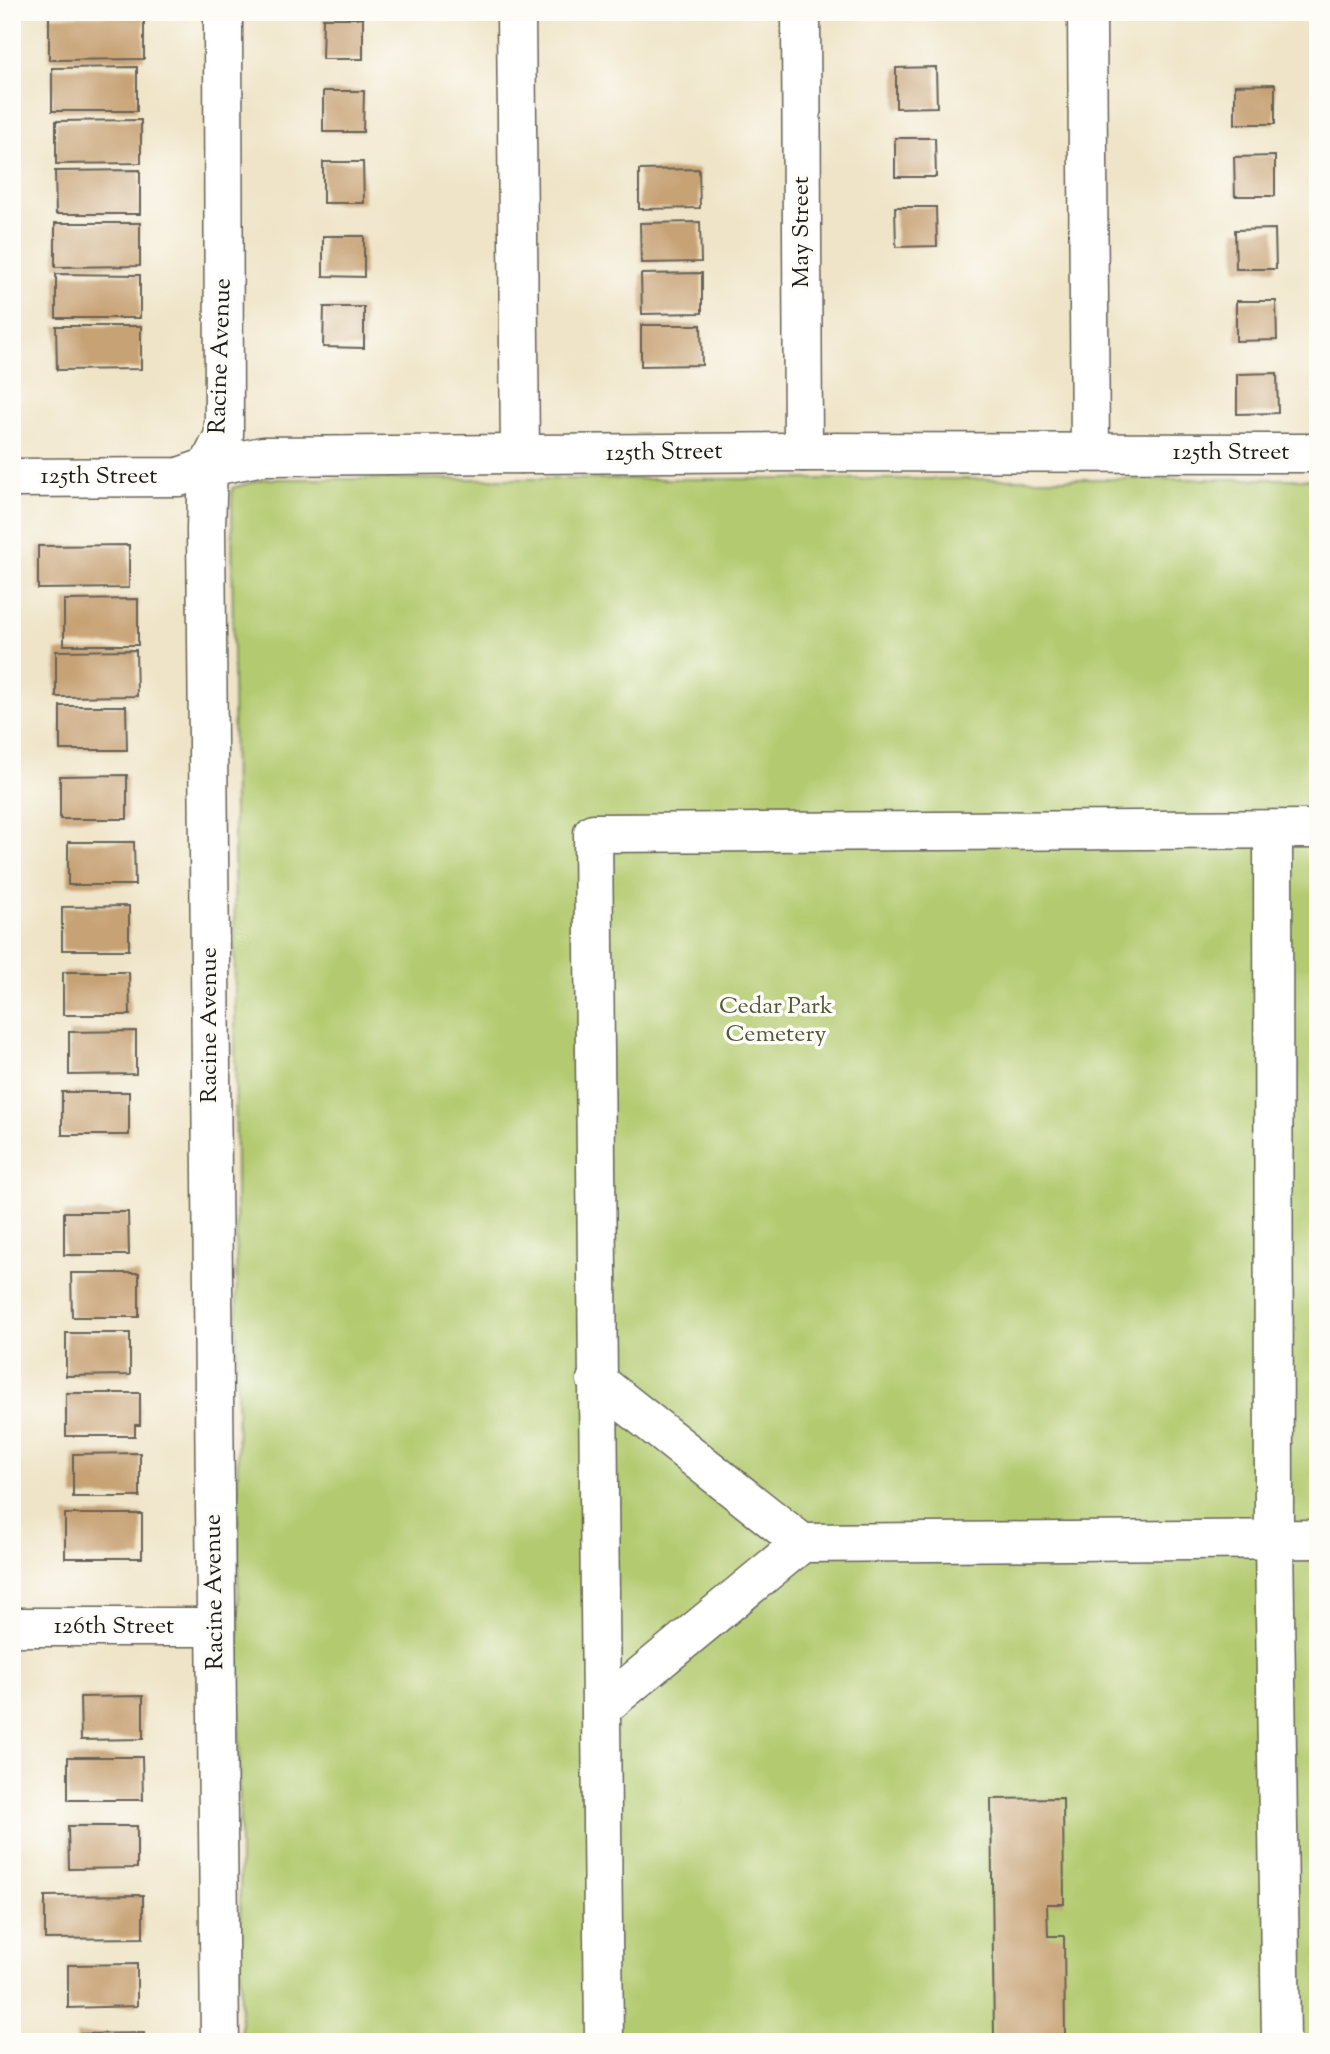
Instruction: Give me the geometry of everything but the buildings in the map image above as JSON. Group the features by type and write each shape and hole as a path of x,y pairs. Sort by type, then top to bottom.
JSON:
{"street":[{"name":"Racine Avenue","path":"220,2042 206,556 208,467 224,435 223,12"},
{"path":"516,12 520,454"},
{"name":"May Street","path":"801,12 803,452"},
{"path":"1087,12 1090,452"},
{"name":"125th Street","path":"12,478 179,477 208,467 263,456 803,452 1318,453"},
{"path":"1273,830 1274,1539 1282,2042"},
{"path":"604,2042 593,833 1318,830"},
{"path":"596,1380 802,1544"},
{"path":"603,1707 802,1544 1318,1539"},
{"name":"126th Street","path":"12,1627 215,1627"}],"green space":[{"name":"Cedar Park Cemetery","path":"263,479 1318,479 1318,2042 241,2042 232,488"}]}
